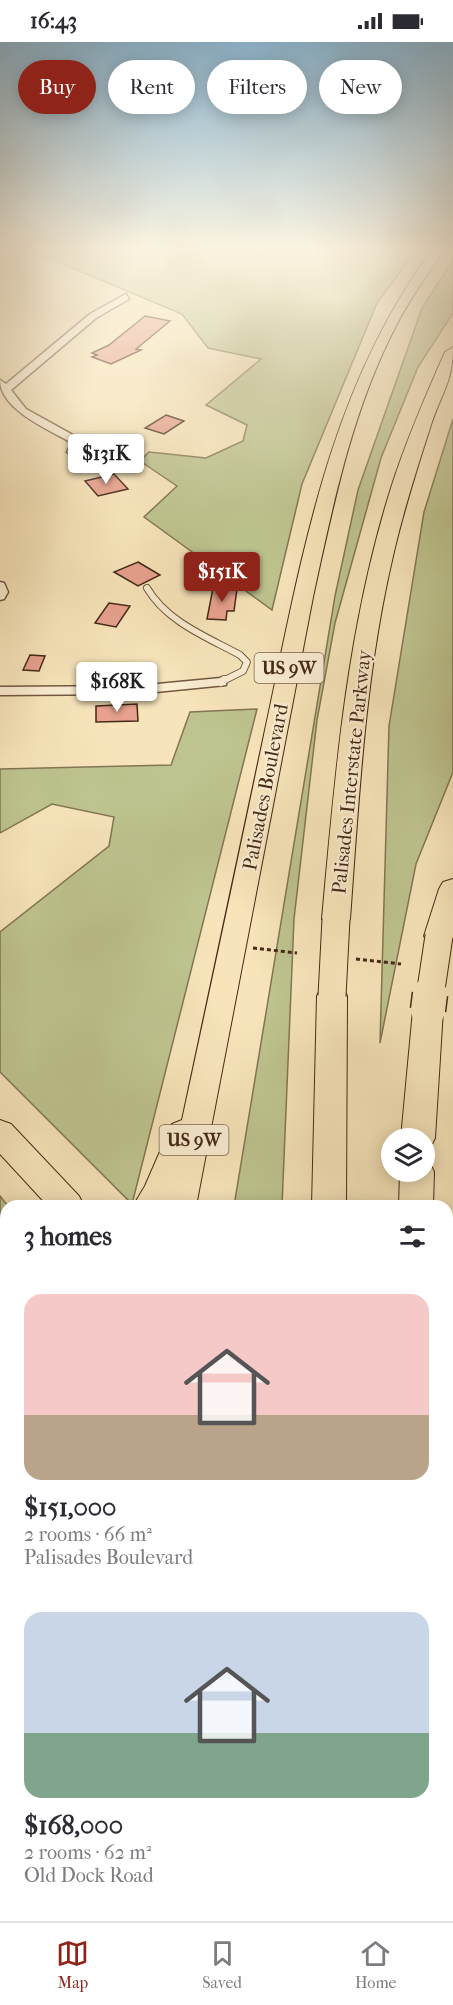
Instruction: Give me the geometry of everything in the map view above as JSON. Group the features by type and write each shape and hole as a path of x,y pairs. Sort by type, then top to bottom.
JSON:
{"highway":[{"name":"Palisades Interstate Parkway","path":"329,1200 332,996 336,919 349,748 363,649 377,581 418,434 453,352"},
{"path":"419,1128 428,1010 439,936 453,889"},
{"path":"416,1200 417,1182"}],"main road":[{"name":"Palisades Boulevard","path":"181,1200 303,597 341,450 362,389 385,337"},
{"path":"153,1200 208,1074"},
{"path":"0,1133 62,1200"}],"street":[{"path":"66,337 3,386 22,411 80,443"},
{"path":"0,691 144,690 222,682"}],"lane":[{"path":"147,588 158,604 173,616 240,655 247,662 243,671 222,682"}],"path":[{"path":"234,944 297,953"},
{"path":"352,958 401,964"}],"green space":[{"path":"199,337 363,337 302,484 272,610 144,517 177,486 140,461 149,452 206,458 243,441 247,425 206,405 261,359 208,348"},
{"path":"412,337 438,337 418,367 381,458 335,623 317,720 294,919 282,1200 235,1200 335,596 358,490"},
{"path":"453,419 453,772 416,864 380,1043 389,726 424,512"},
{"path":"257,709 133,1200 128,1200 0,1072 0,932 109,846 114,817 52,804 0,833 0,769 171,765 190,712"}],"building":[{"path":"119,337 151,337 136,349 141,350 111,364 92,357 97,355 92,353 109,345"},
{"path":"166,415 184,421 164,434 145,428"},
{"path":"114,474 128,489 98,496 85,481"},
{"path":"138,562 160,575 138,586 114,572"},
{"path":"213,588 237,589 234,611 227,611 226,620 207,619"},
{"path":"109,603 130,606 116,627 95,623"},
{"path":"30,655 45,656 39,671 23,670"},
{"path":"137,704 138,721 96,722 96,706"}]}
